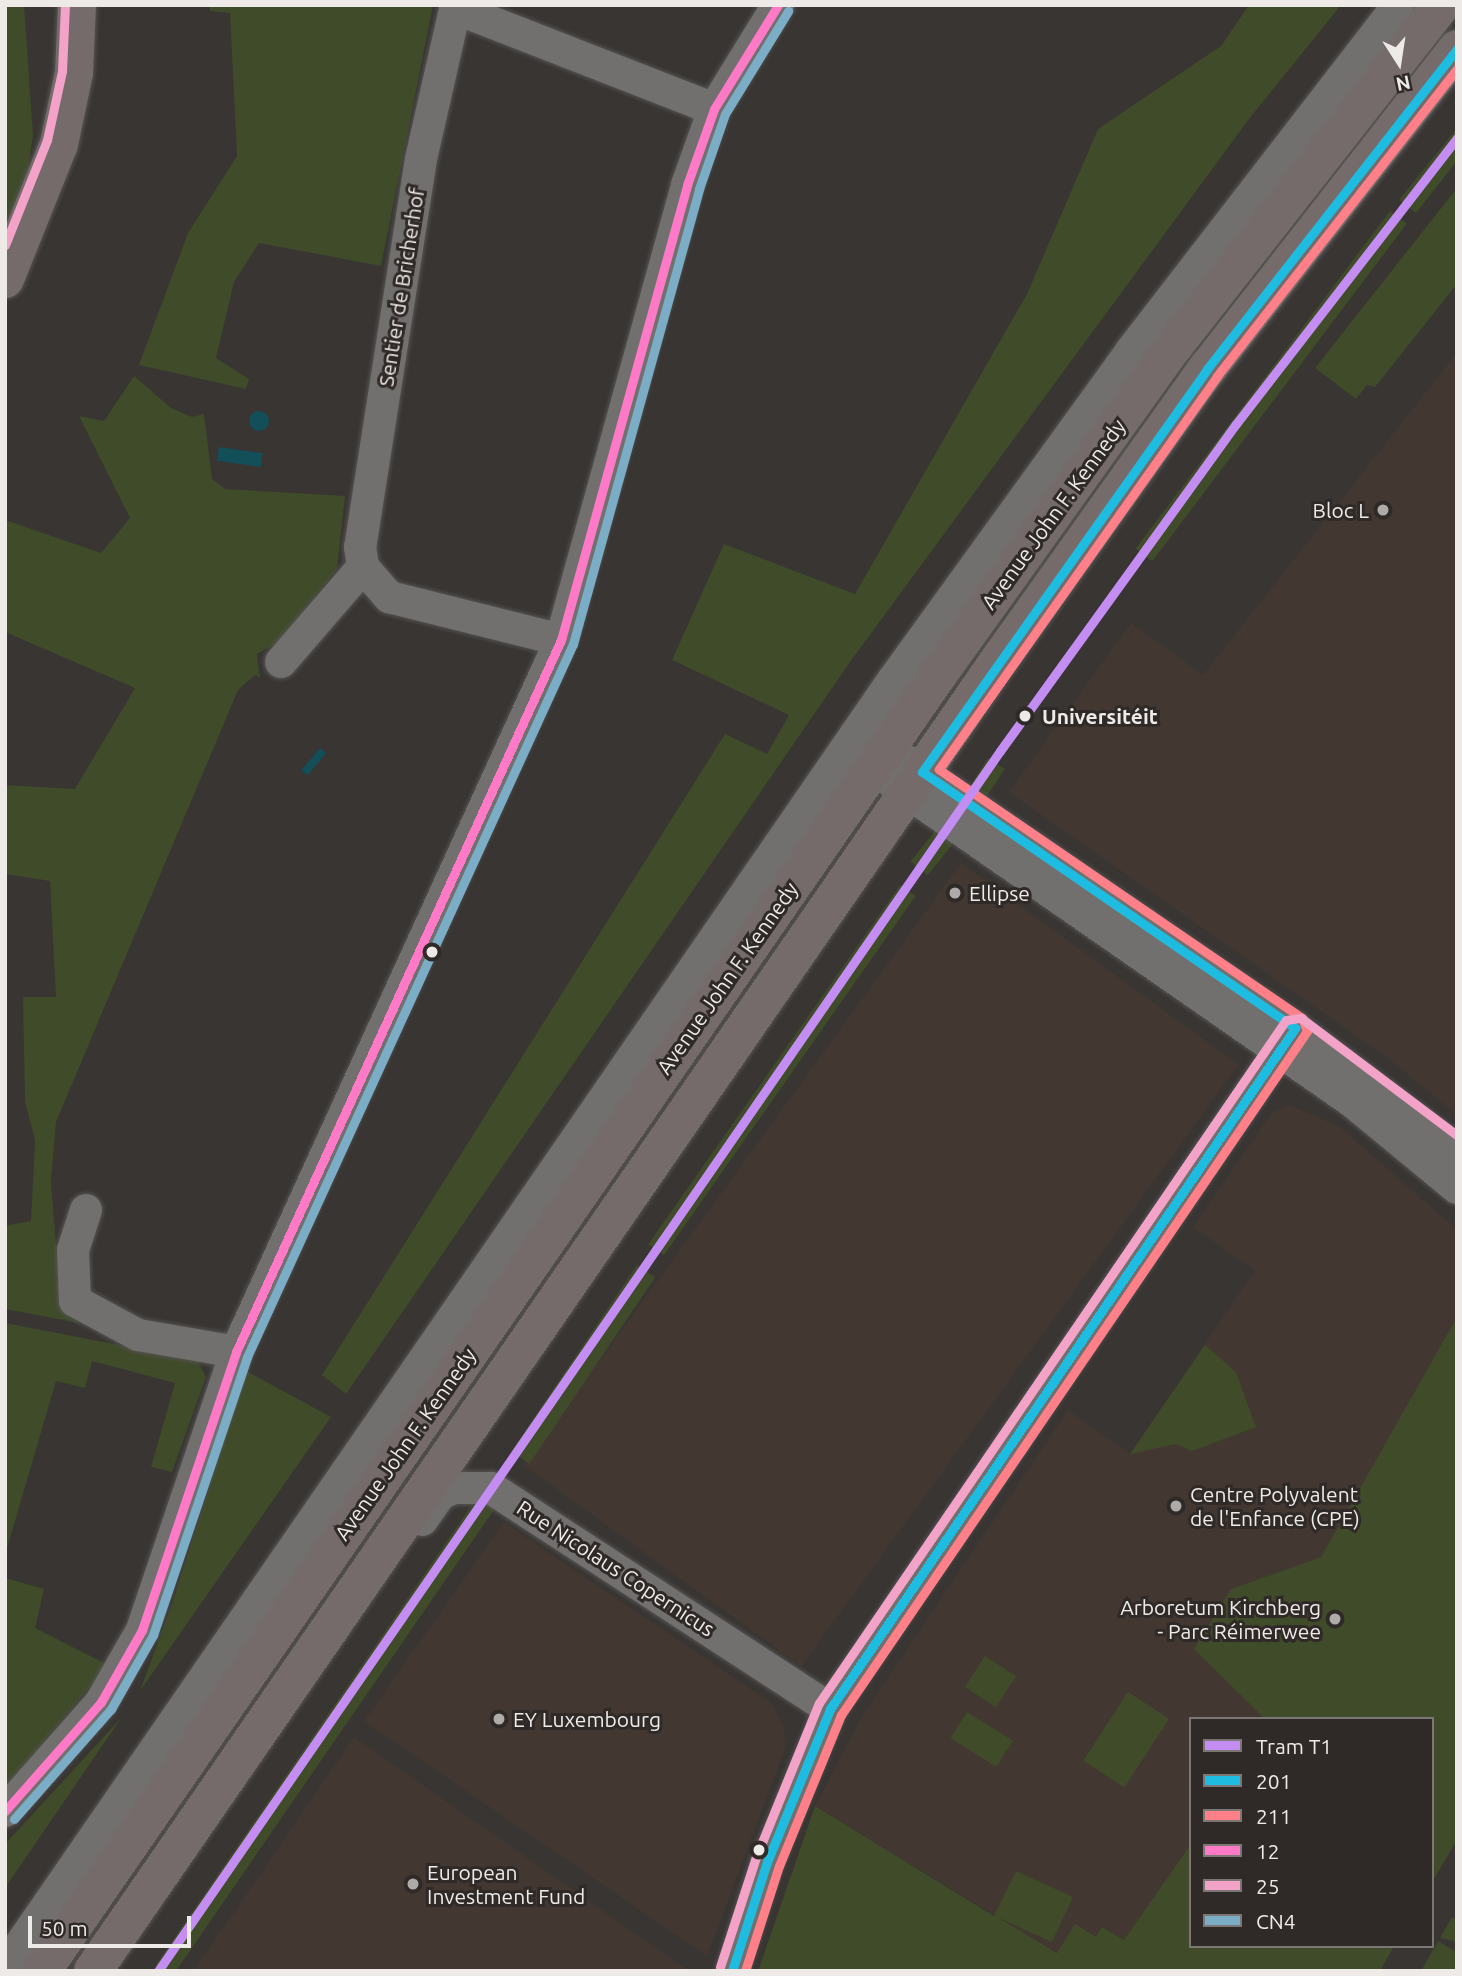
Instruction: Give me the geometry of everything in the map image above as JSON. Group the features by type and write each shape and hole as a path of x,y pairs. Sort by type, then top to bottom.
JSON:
{"main road":[{"path":"5,279 59,144 74,72 77,5"},
{"name":"Avenue John F. Kennedy","path":"42,1971 879,758 1173,347 1441,5"},
{"name":"Avenue John F. Kennedy","path":"93,1971 306,1667 915,783 1207,369 1457,49"}],"street":[{"path":"5,1811 127,1665 236,1352 561,640 687,185 714,109 778,5"},
{"name":"Avenue John F. Kennedy","path":"5,1967 894,679 1131,351 1398,5"},
{"name":"Sentier de Bricherhof","path":"363,567 360,547 421,159 456,7 714,109"},
{"path":"281,662 363,567 389,597 561,640"},
{"path":"879,758 1288,1039 1457,1151"},
{"path":"1288,1039 1457,1188"},
{"path":"732,1971 776,1837 831,1709 1288,1039"},
{"path":"86,1210 73,1250 75,1301 138,1335 236,1352"},
{"name":"Rue Nicolaus Copernicus","path":"306,1667 333,1653 440,1494 477,1484 536,1515 831,1709"}],"shaded area":[{"path":"1457,353 1457,1115 1388,1058 1009,792 1131,623 1203,675"},
{"path":"961,863 1238,1065 801,1667 524,1465"},
{"name":"Centre Polyvalent de l'Enfance (CPE)","path":"1290,1105 1340,1127 1457,1230 1457,1317 1321,1557 1231,1589 1195,1648 1266,1717 1189,1717 1189,1847 1124,1940 1103,1927 1096,1937 1057,1953 815,1806 861,1718 1068,1410 1130,1454 1255,1270 1193,1227 1273,1111"},
{"path":"504,1522 771,1703 784,1727 785,1749 707,1956 364,1721"},
{"path":"354,1737 689,1971 194,1971"}],"green space":[{"path":"5,5 24,5 33,135 27,175 5,228"},
{"path":"210,5 433,5 381,266 259,243 234,282 216,358 249,379 246,389 139,365 188,233 237,156 230,13 210,11"},
{"path":"1249,5 1341,5 1249,119 850,662 346,1394 322,1375 725,734 767,754 789,715 672,660 724,544 855,594 1027,294 1098,129 1221,46"},
{"path":"1457,128 1457,161 1416,213 1399,200"},
{"path":"1457,188 1457,284 1375,387 1367,385 1356,399 1315,368"},
{"path":"1390,211 1407,224 1152,561 1135,549"},
{"path":"134,376 171,408 192,417 204,414 212,479 225,489 345,496 337,569 277,643 257,654 260,678 255,675 238,690 56,1122 51,1181 60,1297 80,1315 79,1323 5,1309 5,1226 31,1221 35,1140 25,1102 23,997 56,997 50,881 5,874 5,785 75,789 135,688 5,632 5,520 101,553 130,518 79,416 104,421"},
{"path":"988,758 1005,769 987,797 970,786"},
{"path":"940,825 957,839 928,875 910,862"},
{"path":"900,885 916,896 664,1256 648,1245"},
{"path":"637,1265 655,1277 529,1464 511,1452"},
{"name":"Arboretum Kirchberg - Parc Réimerwee","path":"1457,1317 1457,1840 1434,1879 1434,1717 1263,1717 1194,1649 1231,1589 1321,1557"},
{"path":"5,1323 197,1360 206,1377 172,1472 151,1467 175,1383 92,1361 85,1388 56,1381 5,1555"},
{"path":"1205,1345 1236,1372 1256,1427 1192,1451 1176,1444 1130,1454"},
{"path":"246,1371 331,1417 140,1691 173,1601"},
{"path":"480,1493 500,1501 176,1971 162,1971 155,1966"},
{"path":"5,1578 44,1589 35,1628 108,1665 5,1788"},
{"path":"985,1656 1016,1676 996,1707 965,1687"},
{"path":"1128,1692 1169,1719 1124,1787 1083,1761"},
{"path":"967,1712 1013,1741 996,1767 951,1738"},
{"path":"122,1717 5,1888 5,1844"},
{"path":"815,1806 994,1916 1016,1871 1073,1897 1052,1942 999,1918 1057,1953 1075,1924 1096,1937 1102,1927 1124,1940 1189,1847 1189,1948 1393,1948 1380,1971 758,1971"},
{"path":"1452,1917 1457,1920 1457,1949 1454,1941 1440,1938"},
{"path":"1438,1941 1457,1952 1457,1971 1421,1971"}],"water":[{"path":"259,411 266,414 269,421 266,428 259,431 252,428 249,421 252,414"},
{"path":"219,447 263,453 261,467 217,461"},
{"path":"320,748 326,753 307,775 301,770"}],"tram line":[{"name":"T1","path":"158,1971 1000,751 1236,424 1457,138"}],"transit line":[{"name":"25","path":"5,245 47,140 62,71 65,5"},
{"name":"12","path":"5,1811 101,1702 142,1630 236,1352 561,640 687,185 714,109 778,5"},
{"name":"CN4","path":"14,1819 111,1709 153,1635 247,1357 573,644 699,189 725,114 788,11"},
{"name":"201","path":"732,1971 767,1862 830,1709 1295,1028 922,772 1207,369 1457,49"},
{"name":"211","path":"745,1971 779,1866 841,1715 1307,1031 1302,1018 939,769 1217,376 1457,69"},
{"name":"25","path":"720,1967 756,1857 819,1703 1286,1020 1301,1018 1457,1135"}],"place":[{"name":"Bloc L","path":"1383,510"},
{"name":"Universitéit","path":"1025,716"},
{"name":"Ellipse","path":"955,893"},
{"name":"Centre Polyvalent de l'Enfance (CPE)","path":"1176,1506"},
{"name":"Arboretum Kirchberg - Parc Réimerwee","path":"1335,1619"},
{"name":"EY Luxembourg","path":"499,1719"},
{"name":"European Investment Fund","path":"413,1884"}]}
